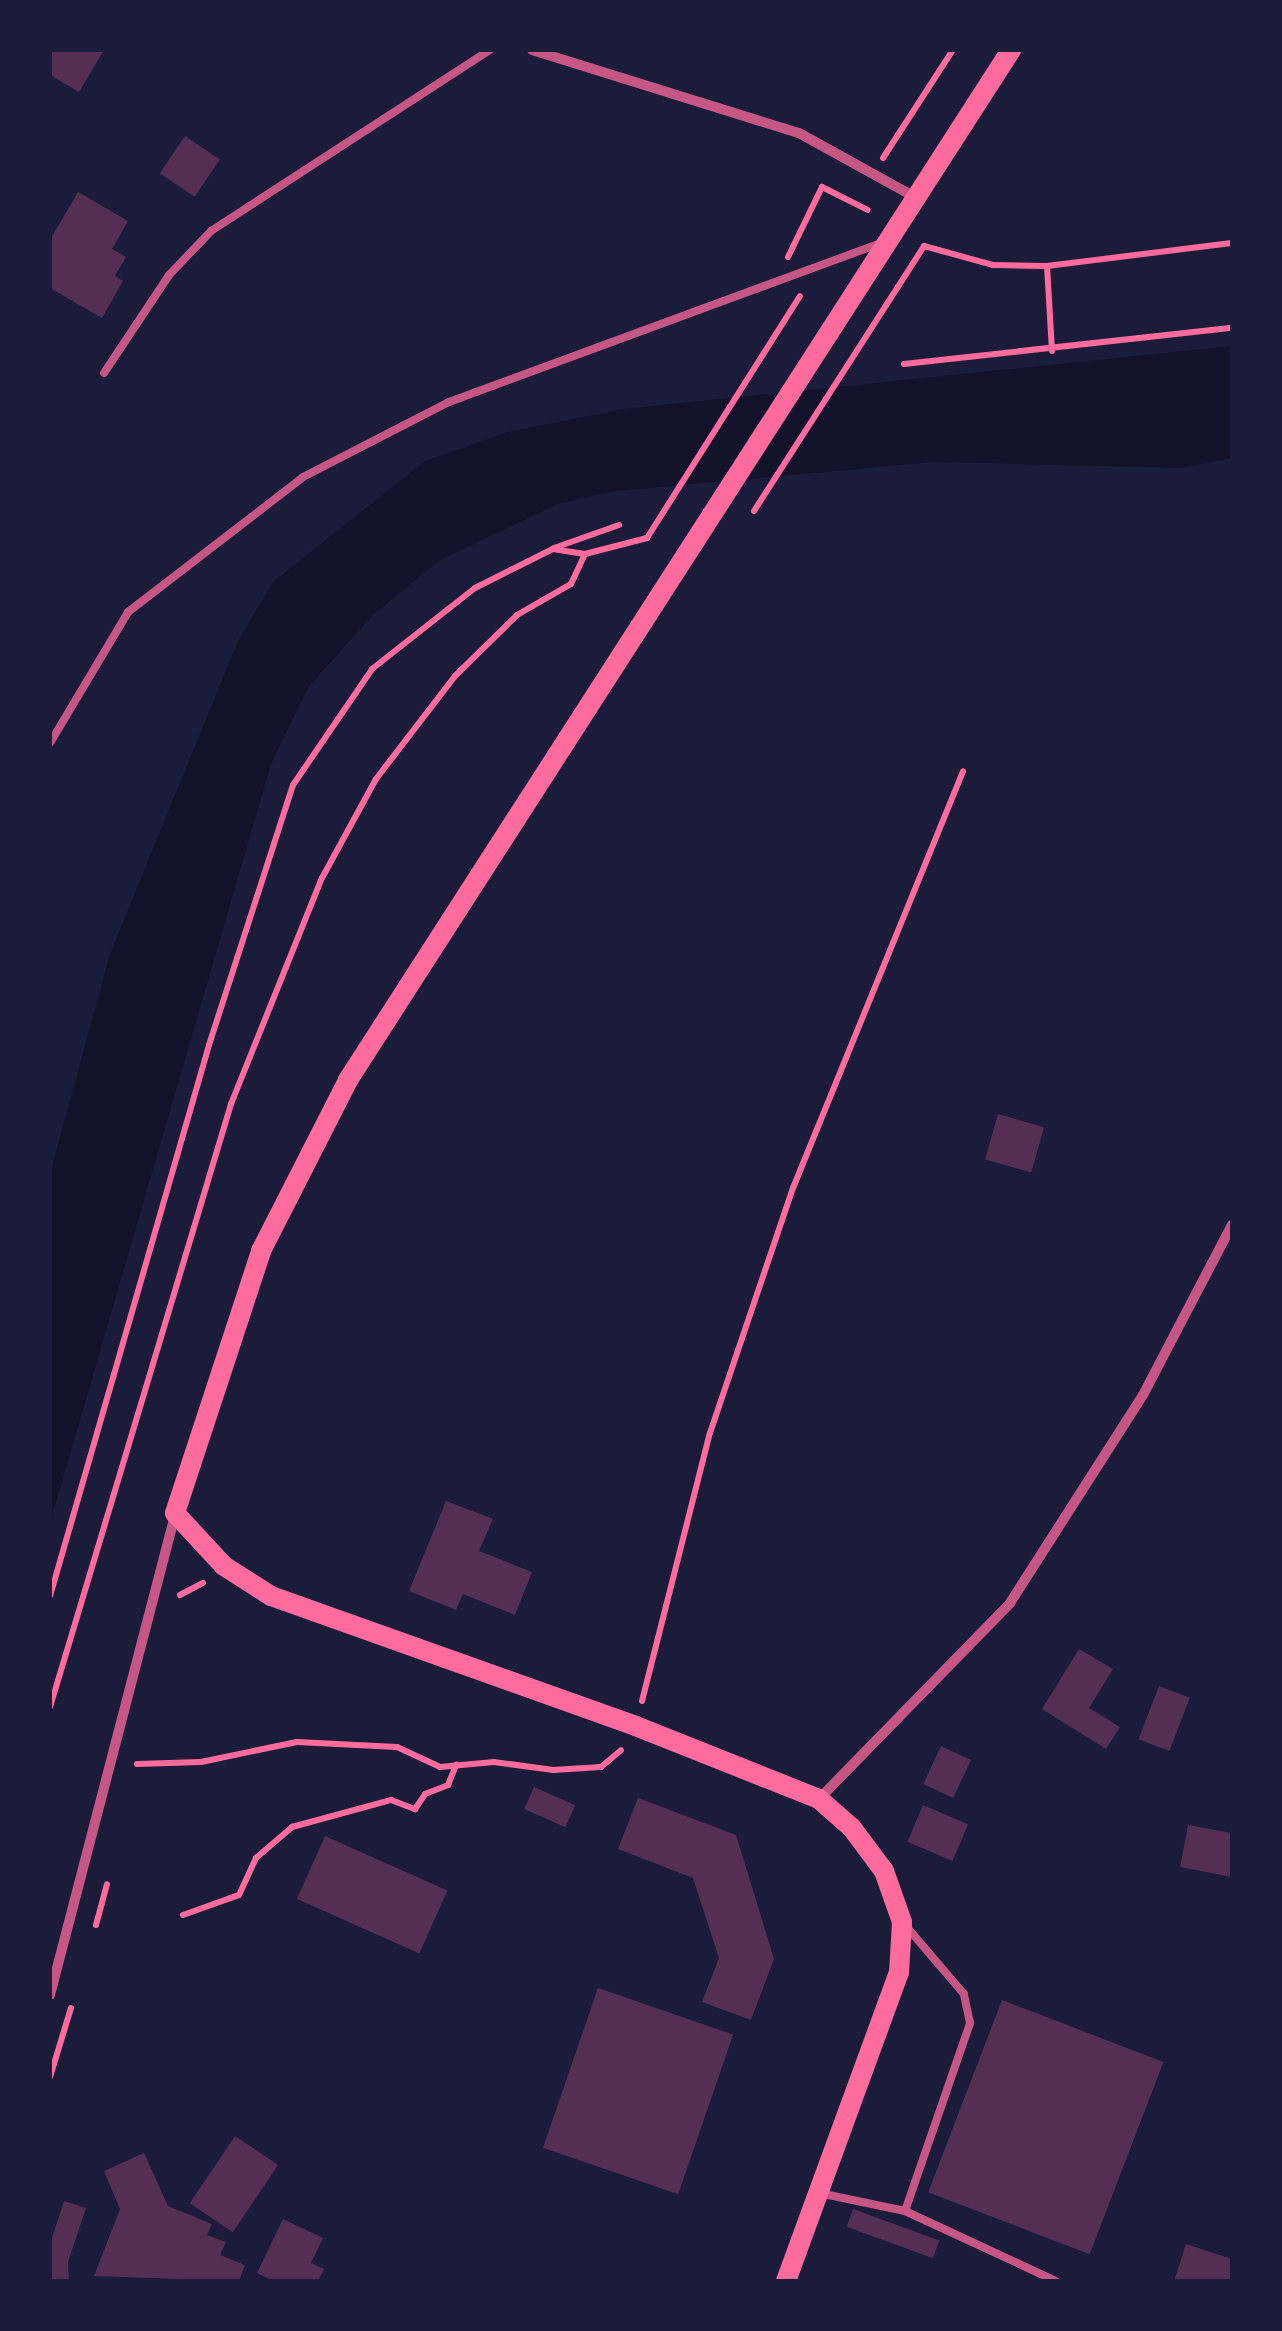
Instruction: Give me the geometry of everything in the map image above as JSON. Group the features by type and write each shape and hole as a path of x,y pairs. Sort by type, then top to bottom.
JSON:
{"main road":[{"path":"786,2281 899,1973 902,1922 884,1871 852,1828 818,1799 636,1726 271,1596 224,1566 175,1513 260,1251 348,1080 1012,50"}],"street":[{"path":"532,50 799,133 915,197"},
{"path":"818,1799 1010,1602 1143,1394 1232,1225"},
{"path":"50,1995 175,1513"}],"lane":[{"path":"104,373 168,276 211,231 490,50"},
{"path":"50,743 128,612 303,477 448,402 886,241"},
{"path":"902,1922 964,1994 970,2023 905,2211"},
{"path":"817,2193 905,2211 1056,2281"}],"path":[{"path":"874,173 953,50"},
{"path":"776,280 822,187 868,210"},
{"path":"754,510 924,246 992,264 1047,266 1232,243"},
{"path":"553,549 584,554 648,538 821,264"},
{"path":"1047,266 1052,351"},
{"path":"904,364 1052,351 1232,328"},
{"path":"50,1596 209,1045 293,785 372,669 475,588 553,549 619,526"},
{"path":"50,1707 232,1104 322,878 376,779 455,676 517,615 571,584 584,554"},
{"path":"636,1726 710,1433 787,1207 962,771"},
{"path":"180,1593 205,1583 223,1590"},
{"path":"137,1764 201,1762 297,1742 397,1746 440,1767 601,1768 629,1742 611,1736"},
{"path":"183,1915 239,1895 256,1858 292,1827 391,1800 416,1809 425,1794 448,1785 456,1765"}],"shaded area":[{"path":"1232,346 1232,458 1181,468 933,462 616,491 557,504 439,561 374,614 309,686 271,764 50,1523 50,1174 110,954 238,641 273,582 425,461 508,432 624,409"}],"building":[{"path":"50,50 104,50 79,92 50,75"},
{"path":"185,136 220,159 195,197 160,173"},
{"path":"78,192 128,221 112,249 126,257 115,276 123,281 102,318 50,288 50,240"},
{"path":"998,1114 1044,1127 1031,1172 985,1159"},
{"path":"446,1501 493,1519 479,1551 532,1572 515,1615 463,1594 456,1610 409,1591"},
{"path":"1079,1649 1113,1669 1089,1708 1120,1727 1106,1749 1042,1709"},
{"path":"1159,1686 1190,1698 1169,1751 1139,1739"},
{"path":"941,1746 971,1760 953,1798 923,1784"},
{"path":"534,1787 575,1805 565,1827 524,1809"},
{"path":"638,1798 736,1835 774,1959 751,2020 702,2002 719,1958 693,1878 618,1849"},
{"path":"923,1805 968,1824 952,1861 907,1842"},
{"path":"1188,1825 1232,1833 1232,1877 1180,1867"},
{"path":"325,1836 447,1891 419,1954 297,1899"},
{"path":"598,1988 733,2035 678,2194 543,2148"},
{"path":"1002,2000 1164,2062 1090,2254 928,2192"},
{"path":"235,2136 278,2165 233,2232 190,2203"},
{"path":"144,2153 168,2206 212,2224 207,2235 226,2242 220,2255 245,2265 239,2281 94,2276 120,2209 104,2171"},
{"path":"64,2201 86,2208 68,2262 69,2281 50,2281 50,2244"},
{"path":"853,2209 939,2240 933,2258 847,2227"},
{"path":"283,2219 323,2238 311,2263 324,2269 318,2281 273,2281 257,2273"},
{"path":"1186,2244 1232,2259 1232,2281 1174,2281"}]}
